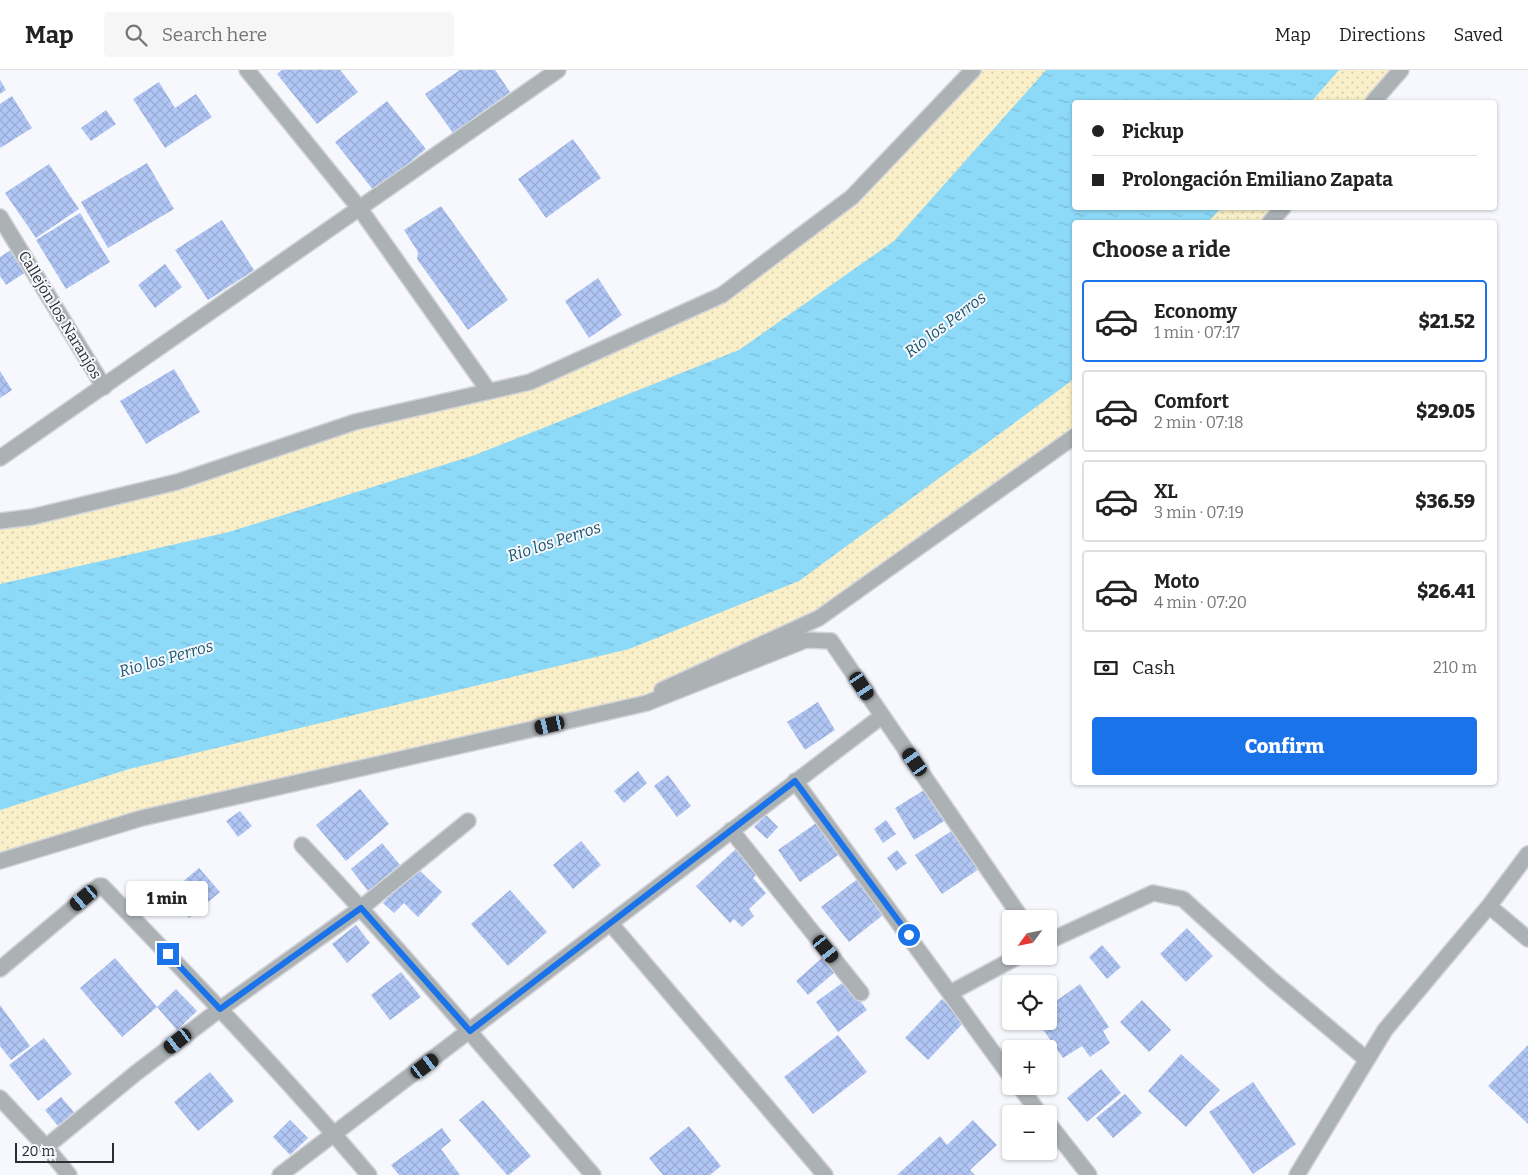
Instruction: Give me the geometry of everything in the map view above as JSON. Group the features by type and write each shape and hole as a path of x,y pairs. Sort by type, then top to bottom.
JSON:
{"street":[{"path":"247,70 360,209 488,390"},
{"path":"0,458 558,70"},
{"path":"0,521 32,517 177,482 355,422 488,390 530,382 722,295 852,197 973,70"},
{"path":"1375,100 1401,70"},
{"path":"1272,220 1281,210"},
{"name":"Callejón los Naranjos","path":"0,217 104,387"},
{"path":"0,862 142,818 650,695 819,618 1072,438"},
{"path":"142,818 647,703 806,640 831,641 1016,910"},
{"path":"280,1175 882,716"},
{"path":"795,781 1002,1065"},
{"path":"46,1147 136,1073 220,1009 361,908 468,821"},
{"path":"731,830 861,993"},
{"path":"302,845 361,908 470,1031 593,1175"},
{"path":"1297,1175 1385,1030 1489,906 1528,854"},
{"path":"0,969 98,886 102,886 220,1009 369,1175"},
{"path":"1058,937 1153,893 1183,899 1271,980 1366,1059"},
{"path":"1489,906 1528,939"},
{"path":"611,924 826,1175"},
{"path":"950,993 1002,965"},
{"path":"0,1098 46,1147 69,1175"},
{"path":"1057,1134 1089,1175"}],"sand":[{"path":"973,70 1401,70 1375,100 1072,100 1072,210 1281,210 1272,220 1072,220 1072,438 819,618 651,695 0,861 0,521 177,482 355,422 530,382 722,295 852,197"}],"water":[{"name":"Rio los Perros","path":"1046,70 1339,70 1313,100 1072,100 1072,210 1219,210 1210,220 1072,220 1072,380 799,581 629,649 129,769 0,810 0,584 229,532 475,455 739,350 894,241"}],"building":[{"path":"282,70 340,70 358,92 317,124 277,74"},
{"path":"460,70 495,70 510,92 453,133 425,94"},
{"path":"0,80 6,90 0,94"},
{"path":"159,82 175,108 196,94 212,117 165,148 133,99"},
{"path":"12,96 32,128 0,148 0,104"},
{"path":"387,101 426,149 374,191 335,142"},
{"path":"106,110 116,124 91,141 81,128"},
{"path":"573,139 601,178 546,218 518,179"},
{"path":"147,163 174,209 108,248 81,202"},
{"path":"49,164 79,209 36,238 5,193"},
{"path":"441,206 508,300 468,330 417,259 418,252 404,230"},
{"path":"80,213 110,262 66,289 36,240"},
{"path":"222,220 254,270 208,300 175,250"},
{"path":"14,248 29,270 6,285 0,276 0,257"},
{"path":"165,264 182,287 155,308 138,285"},
{"path":"598,278 622,315 589,338 565,301"},
{"path":"174,369 200,412 146,444 120,401"},
{"path":"0,371 12,390 0,398"},
{"path":"818,702 835,730 805,750 787,722"},
{"path":"638,771 647,783 624,803 614,791"},
{"path":"668,775 691,806 677,817 654,786"},
{"path":"929,787 949,818 914,840 895,808"},
{"path":"360,789 389,824 346,861 316,825"},
{"path":"240,811 252,826 238,837 226,821"},
{"path":"766,815 778,827 767,839 754,827"},
{"path":"822,819 844,851 800,882 778,850"},
{"path":"886,820 896,834 883,843 874,829"},
{"path":"956,828 982,867 942,894 915,855"},
{"path":"581,841 601,865 573,889 553,865"},
{"path":"382,843 400,865 368,891 351,869"},
{"path":"739,846 761,870 753,878 766,893 749,909 754,916 742,927 734,919 730,923 696,886"},
{"path":"897,850 907,863 896,871 887,858"},
{"path":"199,868 220,892 189,918 168,894"},
{"path":"417,868 442,892 418,917 404,903 394,913 383,903"},
{"path":"860,877 888,911 849,942 821,907"},
{"path":"510,890 547,932 508,966 471,924"},
{"path":"356,925 370,943 347,963 332,944"},
{"path":"1187,928 1213,956 1186,982 1160,954"},
{"path":"1102,945 1121,967 1107,979 1089,957"},
{"path":"115,958 157,1007 122,1037 80,988"},
{"path":"822,958 835,972 808,995 796,981"},
{"path":"401,972 421,997 390,1020 371,995"},
{"path":"845,981 867,1010 838,1032 816,1002"},
{"path":"1080,984 1109,1027 1103,1031 1110,1043 1090,1057 1082,1046 1063,1058 1057,1049 1057,1040 1050,1040 1043,1030 1057,1030 1057,1000"},
{"path":"176,989 197,1011 177,1030 157,1007"},
{"path":"942,999 965,1021 928,1060 905,1038"},
{"path":"1142,1000 1171,1030 1149,1052 1120,1022"},
{"path":"0,1005 30,1046 11,1060 0,1046"},
{"path":"838,1035 867,1072 813,1114 784,1077"},
{"path":"44,1038 72,1074 38,1101 9,1065"},
{"path":"1528,1045 1528,1124 1488,1086"},
{"path":"1181,1054 1220,1090 1186,1127 1148,1091"},
{"path":"1101,1069 1121,1093 1087,1122 1067,1098"},
{"path":"210,1072 234,1101 198,1131 174,1102"},
{"path":"1253,1082 1296,1144 1253,1174 1209,1112"},
{"path":"1125,1094 1142,1113 1113,1138 1096,1118"},
{"path":"61,1097 74,1112 58,1126 45,1110"},
{"path":"483,1100 531,1156 509,1175 459,1120"},
{"path":"290,1120 308,1138 290,1155 273,1137"},
{"path":"973,1120 997,1145 970,1170 975,1175 897,1175 940,1136 947,1145"},
{"path":"689,1126 721,1166 710,1175 663,1175 649,1158"},
{"path":"442,1128 451,1141 441,1149 460,1175 399,1175 391,1165"}],"route":[{"path":"168,954 220,1009 361,908 470,1031 795,781 909,935"}]}
